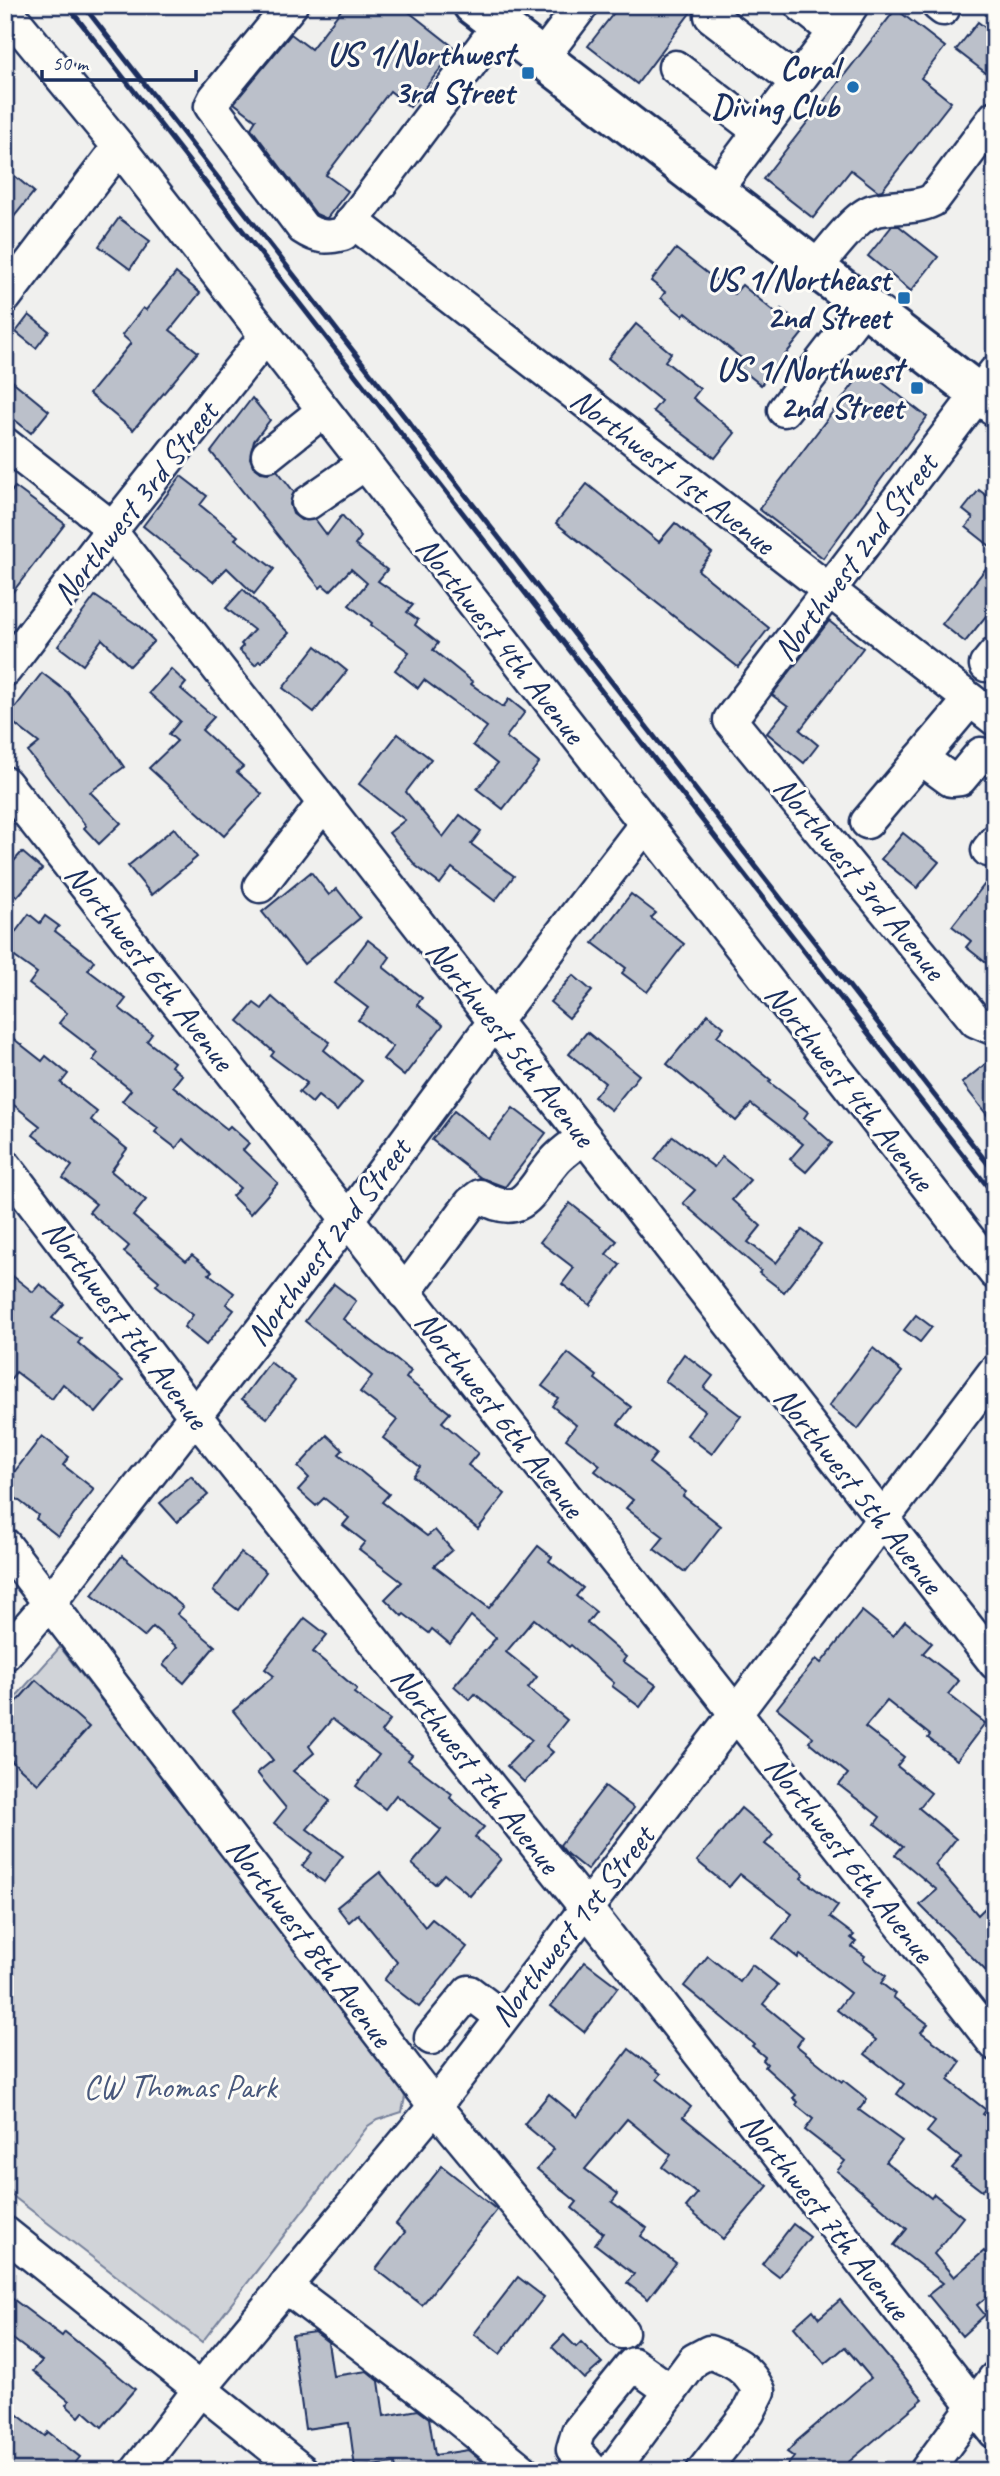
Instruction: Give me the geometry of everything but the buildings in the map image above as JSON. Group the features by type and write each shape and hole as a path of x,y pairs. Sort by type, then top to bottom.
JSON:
{"main road":[{"path":"486,15 864,306 989,391"}],"street":[{"path":"291,5 211,106 303,228 315,236 329,237 343,234 486,15"},
{"path":"542,58 582,5"},
{"path":"801,5 835,32"},
{"path":"715,191 835,32 852,5"},
{"name":"Northwest 4th Avenue","path":"5,9 119,147 995,1273"},
{"path":"711,16 797,82"},
{"path":"675,67 758,131"},
{"path":"816,269 860,219 871,211 921,206 933,200 995,117"},
{"path":"5,297 119,147"},
{"name":"Northwest 1st Avenue","path":"352,221 995,719"},
{"path":"784,410 864,306"},
{"name":"Northwest 3rd Street","path":"5,670 110,532 266,336"},
{"name":"Northwest 2nd Street","path":"730,720 829,592 895,483 989,391"},
{"path":"268,455 323,411"},
{"name":"Northwest 5th Avenue","path":"5,444 94,513 110,532 995,1663"},
{"path":"308,503 364,464"},
{"path":"867,822 970,700"},
{"name":"Northwest 3rd Avenue","path":"730,720 976,1021 995,1029"},
{"path":"922,758 951,780 960,779 981,754"},
{"name":"Northwest 6th Avenue","path":"5,782 995,2044"},
{"path":"260,886 324,803"},
{"name":"Northwest 2nd Street","path":"5,1654 50,1602 347,1220 645,825"},
{"path":"404,1293 471,1203 480,1196 495,1205 514,1207 524,1202 556,1160 583,1137"},
{"name":"Northwest 7th Avenue","path":"5,1166 195,1416 586,1908 995,2431"},
{"name":"Northwest 1st Street","path":"136,2471 200,2389 435,2106 995,1371"},
{"name":"Northwest 8th Avenue","path":"5,1545 435,2106 622,2332"},
{"path":"430,2038 475,1984 502,2017"},
{"path":"5,2232 302,2471"},
{"path":"285,2286 523,2471"},
{"path":"612,2471 694,2360 709,2352 727,2359 751,2375 759,2391 748,2413 702,2471"},
{"path":"593,2471 573,2449 578,2432 633,2364 671,2391"},
{"path":"926,2471 995,2378"}],"green space":[{"name":"CW Thomas Park","path":"60,1647 399,2084 405,2097 402,2112 377,2120 368,2126 202,2342 5,2190 5,1709"}],"railway":[{"path":"67,5 995,1196"},
{"path":"83,5 995,1173"}],"place":[{"name":"US 1/Northwest 3rd Street","path":"528,73"},
{"name":"Coral Diving Club","path":"853,87"},
{"name":"US 1/Northeast 2nd Street","path":"904,298"},
{"name":"US 1/Northwest 2nd Street","path":"917,388"}]}
